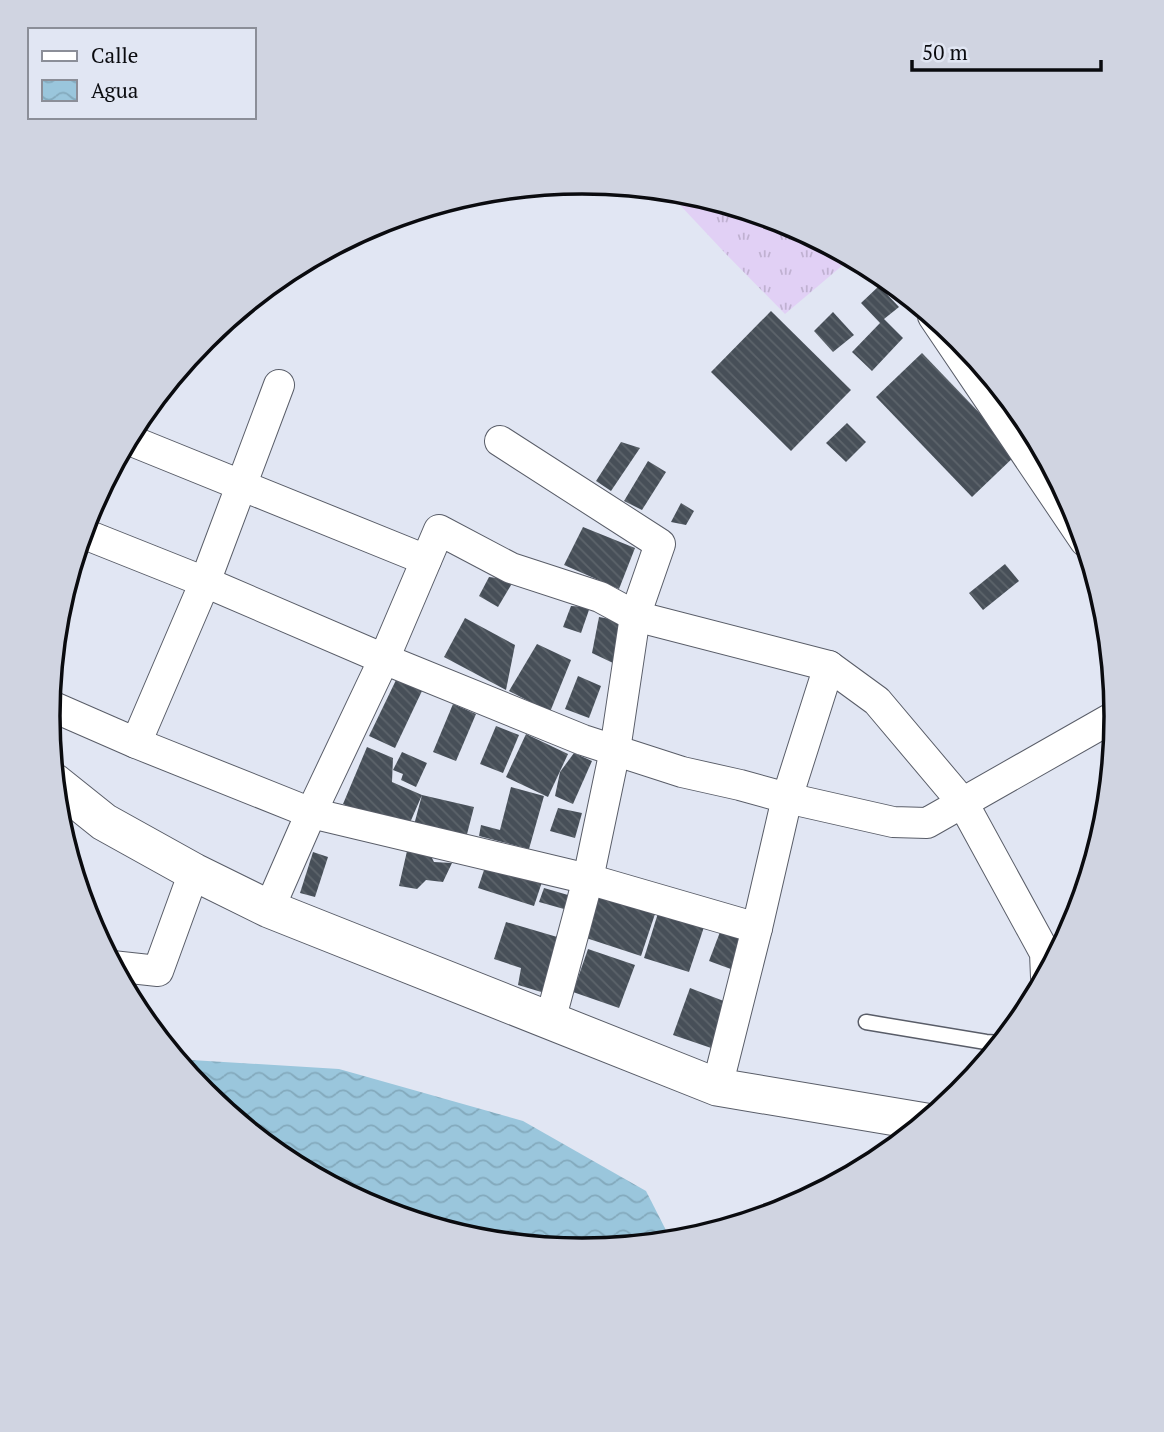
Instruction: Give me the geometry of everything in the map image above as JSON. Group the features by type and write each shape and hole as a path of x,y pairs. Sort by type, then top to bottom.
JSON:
{"street":[{"path":"960,356 1059,502"},
{"path":"136,743 205,582 279,385"},
{"path":"500,441 660,544 635,616 615,750 588,880 550,1021"},
{"path":"137,443 426,560"},
{"path":"270,909 311,813 384,659 439,530 511,568 600,597 635,616 829,666 877,701 963,803 1045,957"},
{"path":"91,537 583,740 682,772 893,822 928,823 1104,723"},
{"path":"717,1087 787,798 829,666"},
{"path":"60,710 311,813 588,880 757,928"},
{"path":"65,791 104,822 194,872 270,909 717,1087 914,1120"},
{"path":"125,967 158,971 194,872"}],"lane":[{"path":"866,1022 990,1042"}],"green space":[{"path":"678,203 750,221 813,247 844,264 785,314"}],"water":[{"path":"188,1060 339,1069 523,1121 646,1191 666,1231 616,1237 548,1237 514,1234 447,1221 382,1199 351,1185 292,1150 237,1109"}],"building":[{"path":"879,286 899,307 884,319 903,338 872,371 852,352 880,323 861,303"},
{"path":"771,311 851,390 791,451 711,372"},
{"path":"833,312 854,335 833,352 814,331"},
{"path":"922,353 1018,453 972,497 876,397"},
{"path":"847,423 866,442 846,462 826,443"},
{"path":"621,442 640,448 611,491 596,481"},
{"path":"648,461 666,472 642,510 624,501"},
{"path":"681,503 694,511 686,525 671,522"},
{"path":"583,527 635,548 619,589 564,565"},
{"path":"1005,564 1019,581 983,610 969,593"},
{"path":"489,577 514,580 498,607 479,596"},
{"path":"571,606 590,607 581,633 563,627"},
{"path":"599,617 621,621 613,663 592,653"},
{"path":"465,618 515,645 506,690 444,657"},
{"path":"537,644 571,660 550,712 509,691"},
{"path":"578,676 601,686 589,718 565,709"},
{"path":"397,678 422,691 395,748 369,736"},
{"path":"453,704 476,714 456,761 433,752"},
{"path":"496,726 519,735 503,773 480,764"},
{"path":"526,734 568,754 548,797 506,777"},
{"path":"367,747 393,758 392,782 422,795 409,825 394,825 343,804"},
{"path":"402,752 427,763 416,787 401,780 403,774 393,770"},
{"path":"574,753 592,761 573,804 555,796 560,772"},
{"path":"511,787 544,796 529,849 479,836 481,825 500,830"},
{"path":"422,795 474,807 466,838 414,825"},
{"path":"558,808 582,813 575,838 550,831"},
{"path":"407,851 431,856 434,862 452,863 443,882 426,880 417,889 399,886"},
{"path":"313,852 328,857 315,897 300,893"},
{"path":"487,861 543,879 534,906 478,888"},
{"path":"544,888 568,895 564,909 539,902"},
{"path":"595,891 656,911 641,956 580,936"},
{"path":"659,910 705,924 689,972 644,958"},
{"path":"506,922 564,939 548,994 518,985 521,968 494,959"},
{"path":"720,932 750,942 739,972 709,961"},
{"path":"588,949 635,965 619,1008 573,992"},
{"path":"690,988 734,1005 720,1051 673,1035"}]}
